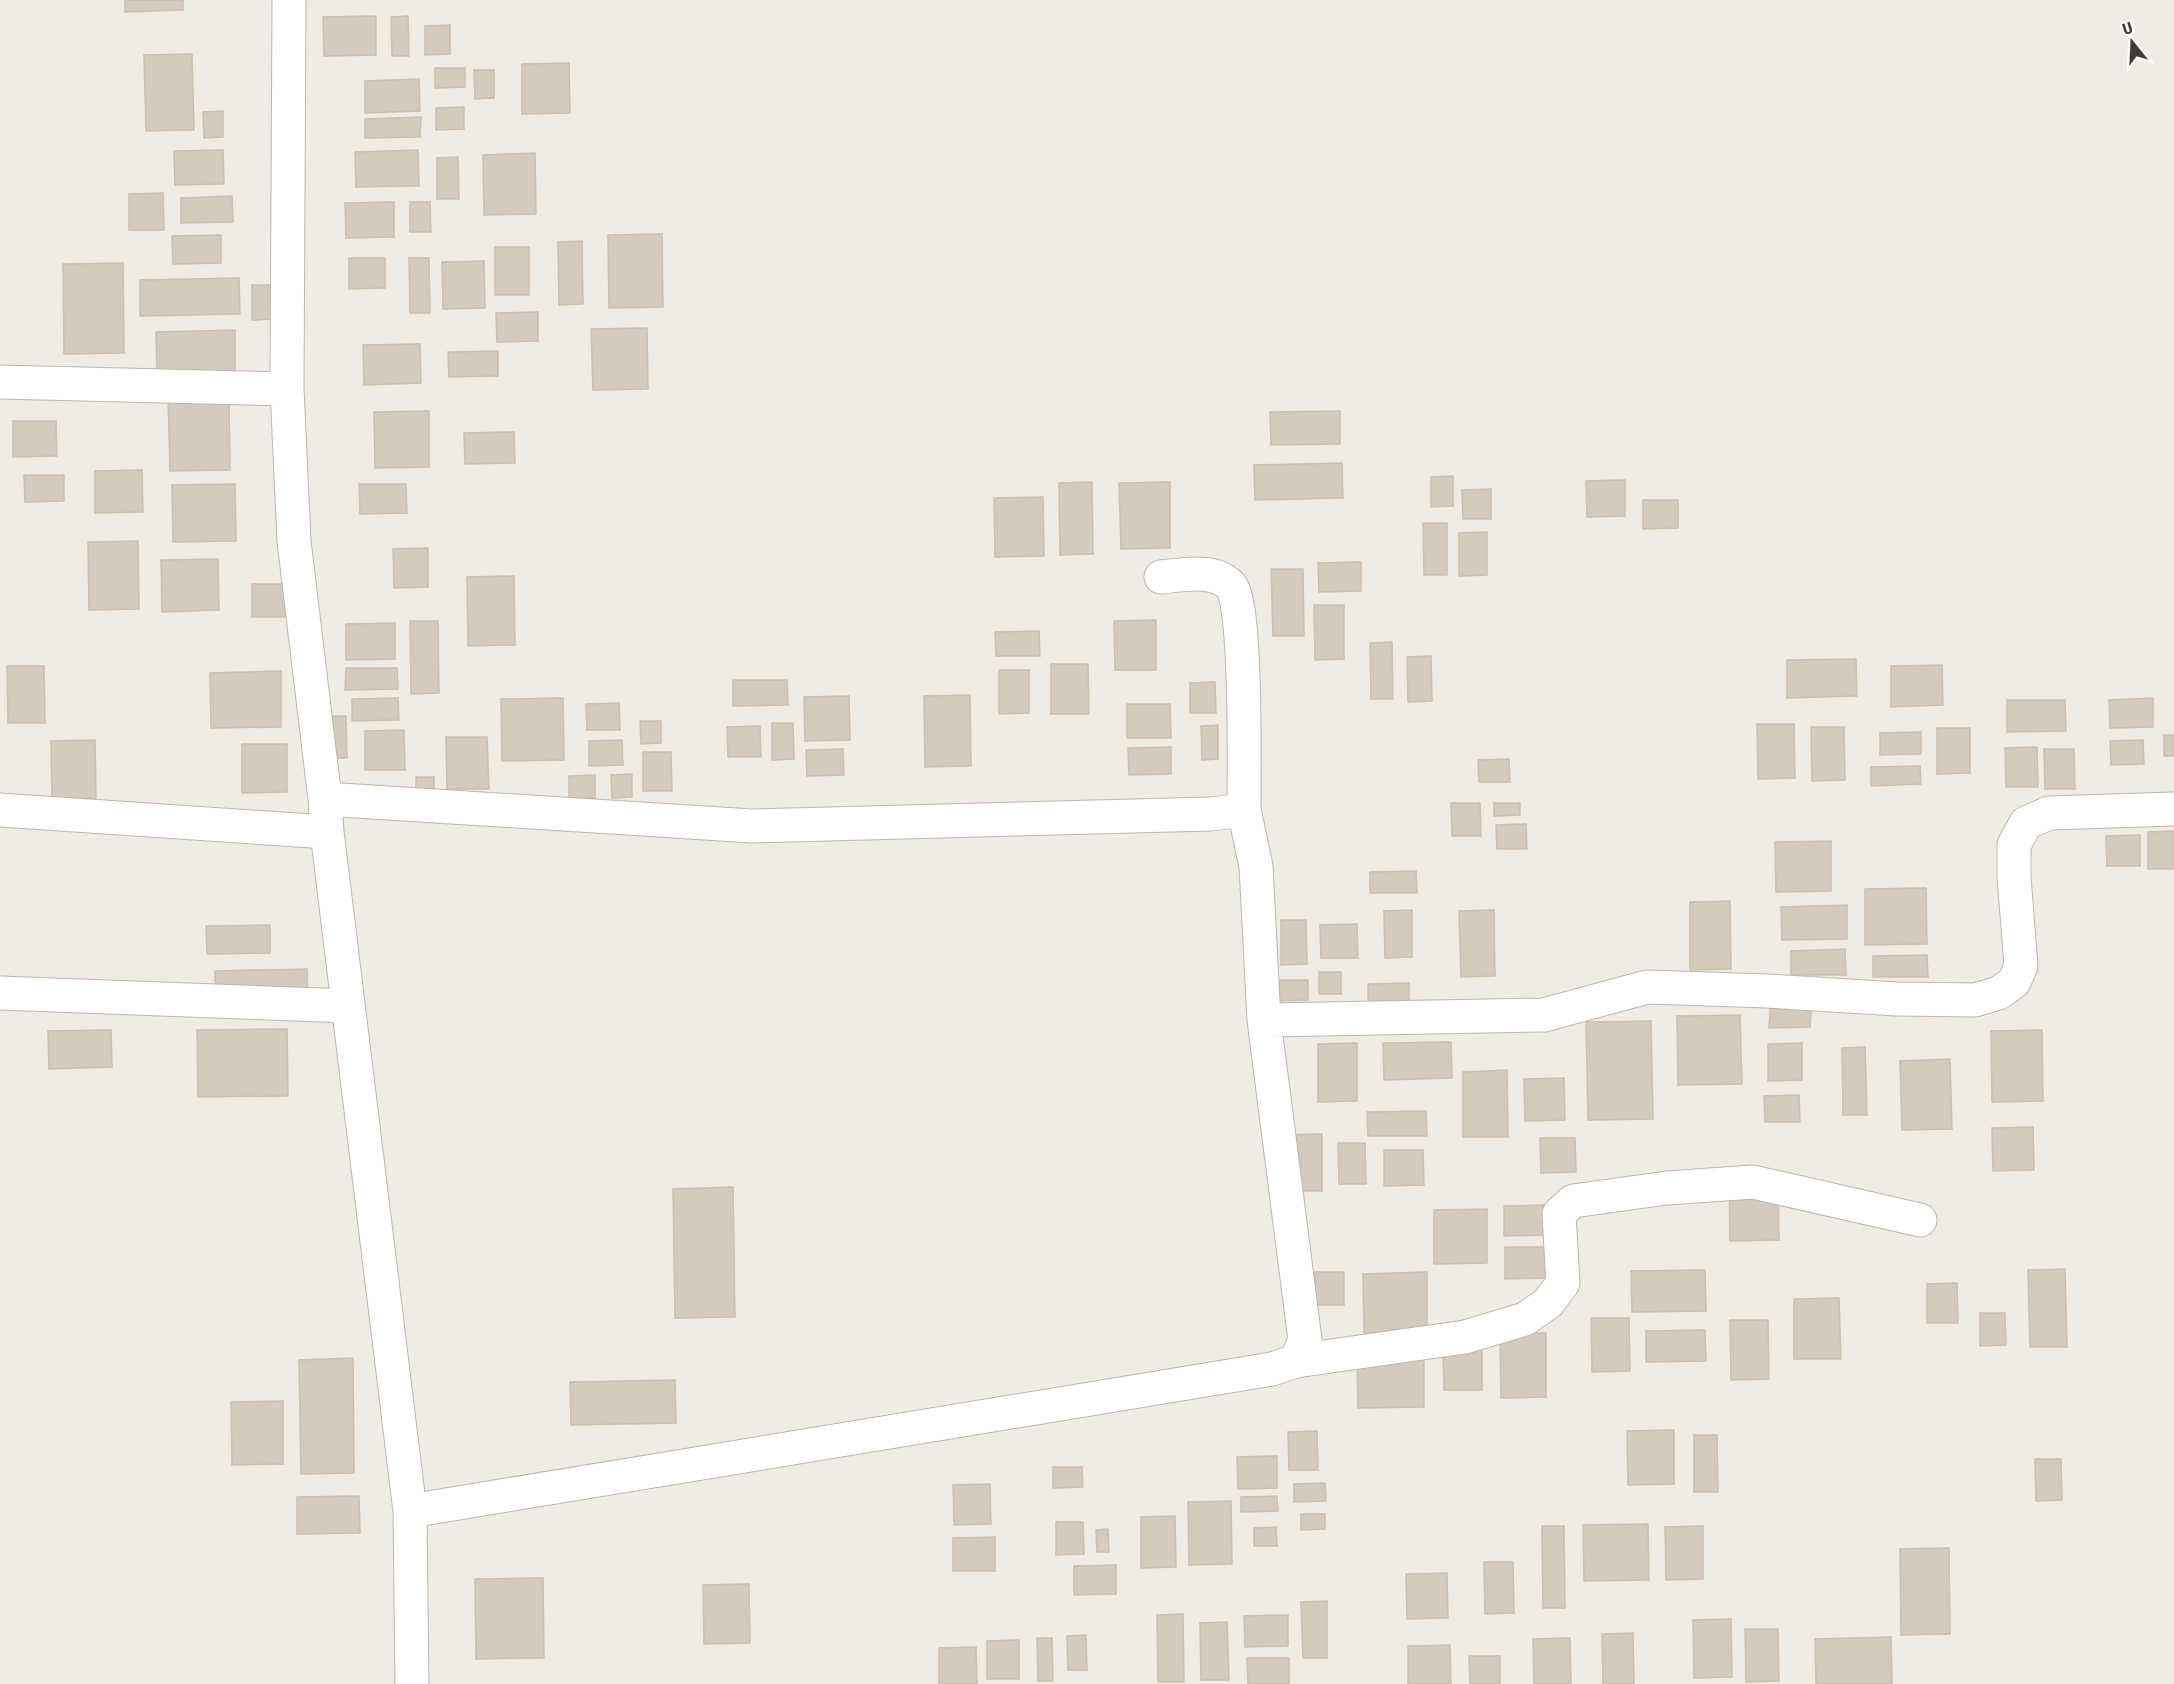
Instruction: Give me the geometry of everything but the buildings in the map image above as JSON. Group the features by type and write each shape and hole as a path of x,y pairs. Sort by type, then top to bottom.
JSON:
{"street":[{"path":"289,0 287,389 294,541 410,1511 412,1684"},
{"path":"0,382 287,389"},
{"path":"1161,577 1194,574 1217,577 1232,587 1239,604 1243,676 1244,810 1256,866 1264,1020 1305,1340 1296,1361"},
{"path":"325,799 752,826 1210,814 1244,810"},
{"path":"1264,1020 1544,1015 1647,987 1768,991 1896,999 1975,1000 1999,993 2014,982 2021,966 2014,878 2014,845 2026,823 2049,813 2174,809"},
{"path":"0,810 327,832"},
{"path":"0,993 348,1006"},
{"path":"410,1511 1272,1369 1296,1361 1465,1337 1525,1319 1548,1303 1563,1282 1559,1214 1573,1201 1667,1188 1753,1182 1920,1220"}]}
